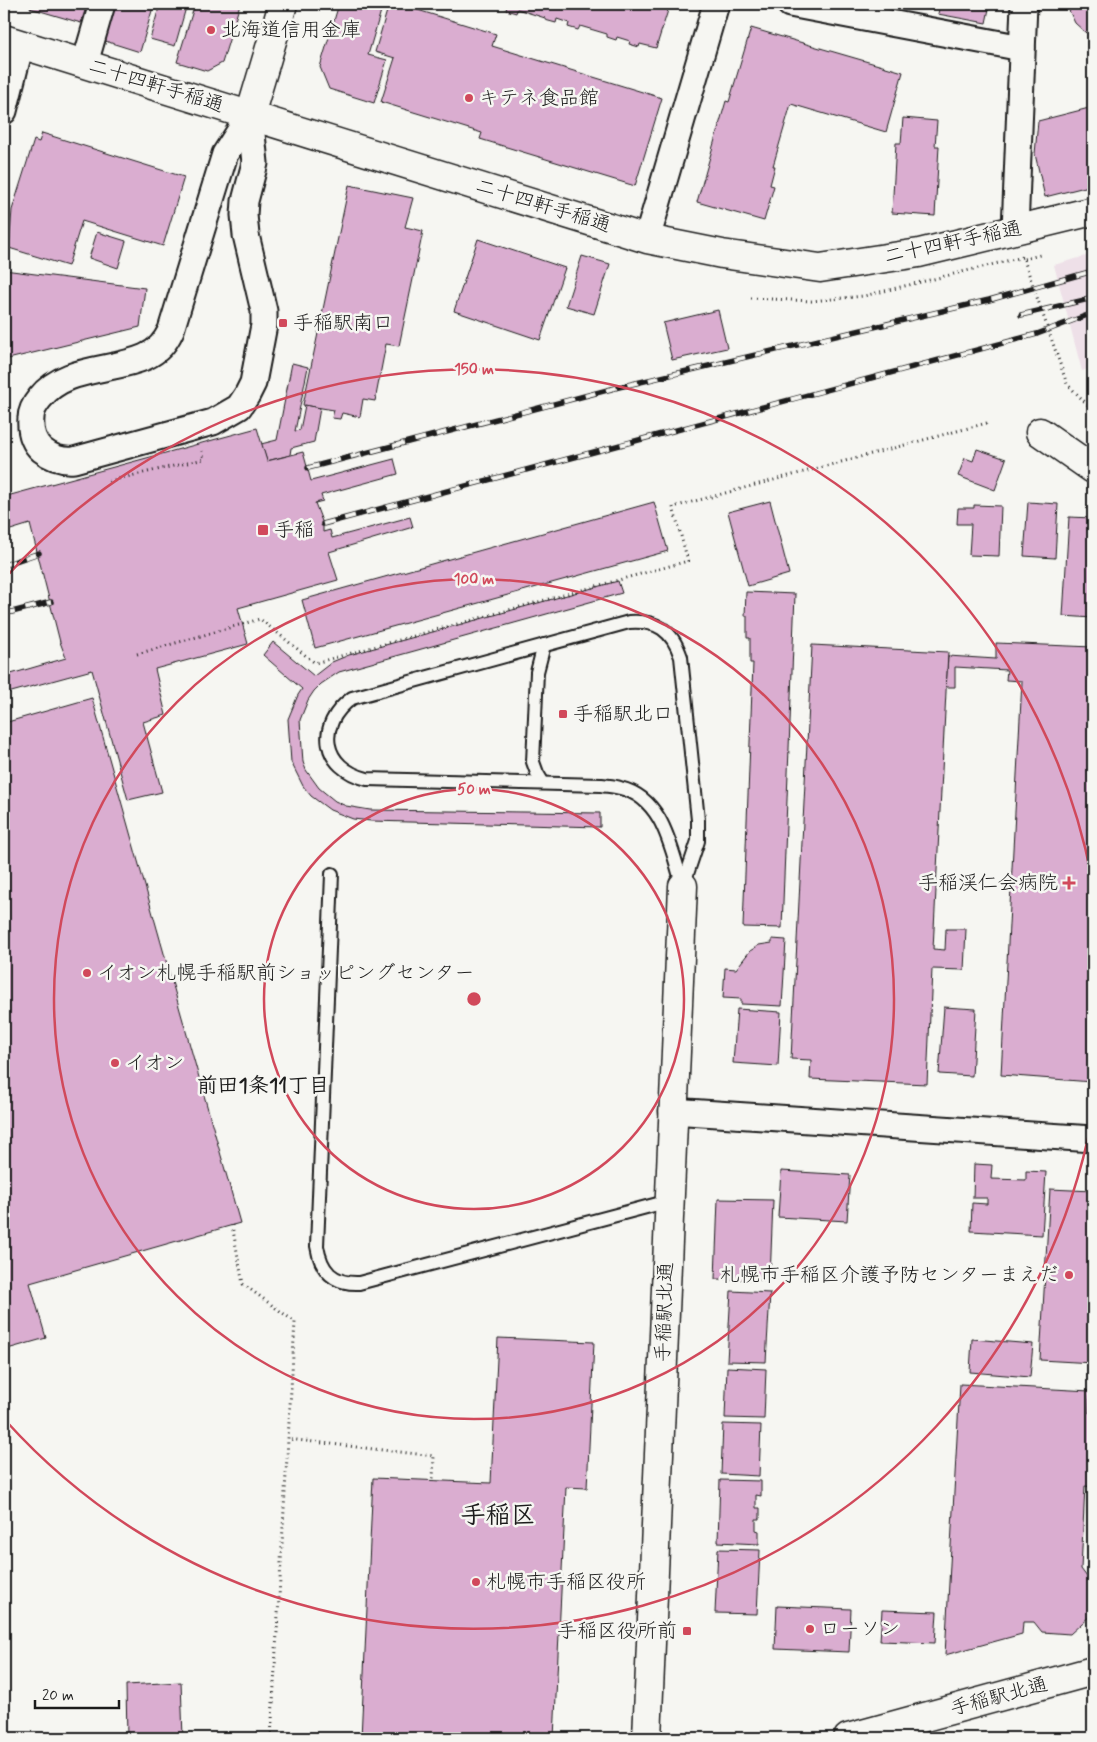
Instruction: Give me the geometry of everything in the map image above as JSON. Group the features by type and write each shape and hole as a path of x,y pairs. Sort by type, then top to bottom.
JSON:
{"street":[{"path":"85,63 102,4"},
{"path":"250,116 254,163 245,201 244,216 246,235 264,311 264,325 253,383 247,395 238,407 213,422 74,460 56,459 48,455 39,448 30,427 31,415 35,404 45,391 58,382 72,376 144,358 158,350 166,342 225,154 250,116 283,4"},
{"path":"647,239 716,4"},
{"path":"790,4 1022,48"},
{"path":"1015,230 1024,4"},
{"path":"4,111 12,42"},
{"name":"二十四軒手稲通","path":"12,42 85,63 647,239 713,252 820,268 919,253 1093,211"},
{"path":"1040,432 1093,469"},
{"name":"手稲駅北通","path":"647,1738 682,886"},
{"path":"672,1111 1093,1139"},
{"name":"手稲駅北通","path":"848,1738 1093,1671"}],"lane":[{"path":"629,622 640,622 661,627 670,634 677,645 681,657 698,820 698,841 682,886 665,828 649,804 635,794 621,788 601,785 367,779 340,767 330,749 328,738 335,714 342,705 352,698 629,622"},
{"path":"543,783 537,773 534,762 537,672 544,646"},
{"path":"332,874 317,1246 319,1259 324,1269 334,1278 345,1283 359,1283 669,1202"}],"path":[{"path":"751,298 780,301 811,301 864,296 1023,257 1066,384 1093,410"},
{"path":"138,654 260,619 316,663 688,561 673,507 987,422"},
{"path":"101,482 204,459"},
{"path":"232,1225 243,1284 295,1322 271,1738"},
{"path":"288,1439 434,1456 433,1480"}],"shaded area":[{"path":"1093,254 1093,367 1082,371 1054,265"}],"building":[{"path":"32,4 87,4 81,23 30,8"},
{"path":"115,4 142,4 153,7 140,52 105,41"},
{"path":"160,4 187,4 175,46 150,39"},
{"path":"195,4 240,4 222,63 207,71 177,62"},
{"path":"339,4 383,4 368,55 387,60 374,103 329,89 320,67"},
{"path":"389,4 398,4 496,34 492,46 662,98 635,186 480,139 482,133 381,102 395,58 375,52"},
{"path":"500,4 670,4 656,48 640,44 639,47 629,44 630,41 617,37 616,40 607,37 607,34 580,26 578,30 568,27 569,23 557,19 556,23 517,9 516,13 506,10 507,6"},
{"path":"940,4 990,4 986,23 938,14"},
{"path":"1066,4 1093,4 1093,34 1090,36 1088,31 1086,33 1075,23"},
{"path":"751,28 903,72 886,132 791,104 773,166 775,166 770,185 774,186 764,221 697,202 726,101 729,102"},
{"path":"1093,107 1093,185 1045,197 1035,154 1038,121"},
{"path":"903,118 937,121 935,146 939,146 935,216 892,213 896,143 901,143"},
{"path":"42,133 184,177 163,246 82,221 68,266 9,248 12,210 34,140 39,142"},
{"path":"349,185 413,198 405,227 423,231 399,346 386,344 375,401 363,399 360,417 342,413 340,419 332,418 334,410 303,405"},
{"path":"97,232 126,241 118,268 89,258"},
{"path":"478,239 565,268 540,340 454,311"},
{"path":"582,256 610,264 594,314 566,306"},
{"path":"4,270 145,288 140,327 4,360"},
{"path":"718,310 727,348 672,360 663,323"},
{"path":"292,363 308,367 295,431 300,430 305,405 320,408 314,442 291,448 290,455 267,461 261,444 277,440"},
{"path":"257,428 267,461 303,452 311,481 394,459 398,474 321,495 323,501 315,503 323,524 323,532 330,530 332,538 410,517 413,527 329,552 338,580 238,608 248,644 155,669 166,715 143,722 162,792 128,800 92,670 4,694 4,676 66,658 60,642 30,524 4,532 4,489 7,496"},
{"path":"977,449 1006,459 995,490 958,476 965,458 973,461"},
{"path":"770,501 789,574 748,586 728,512"},
{"path":"654,502 668,551 315,648 302,600"},
{"path":"1028,502 1058,504 1055,558 1024,556"},
{"path":"974,505 1001,506 999,556 969,555 971,524 957,524 958,508 974,508"},
{"path":"1069,517 1093,518 1093,618 1063,616"},
{"path":"618,581 622,593 339,672 314,691 300,720 303,762 306,770 319,788 335,801 346,806 370,810 600,813 600,827 353,819 330,810 311,796 303,786 291,762 288,719 302,689 263,655 273,642 314,676 332,662 349,655"},
{"path":"746,592 795,594 782,928 743,927 753,663 750,663 750,638 747,638 747,616 745,616"},
{"path":"996,643 1093,647 1092,1082 1001,1075 1022,681 1006,680 1007,670 955,667 955,687 946,687 948,656 996,659"},
{"path":"812,645 948,652 933,949 945,950 946,929 966,929 964,970 932,969 927,1084 810,1079 811,1060 791,1059"},
{"name":"イオン札幌手稲駅前ショッピングセンター","path":"92,698 240,1223 30,1283 46,1338 4,1350 4,723"},
{"path":"772,939 786,940 782,1006 741,1004 741,999 723,998 725,968 736,969 750,951 759,945 772,943"},
{"path":"944,1007 976,1009 972,1076 939,1074"},
{"path":"737,1009 781,1012 778,1066 733,1063"},
{"path":"974,1164 992,1165 991,1179 1026,1180 1026,1171 1046,1172 1042,1235 971,1231 972,1203 987,1204 987,1198 973,1198"},
{"path":"781,1171 850,1175 847,1221 778,1217"},
{"name":"札幌市手稲区介護予防センターまえだ","path":"1050,1189 1093,1191 1093,1363 1040,1360"},
{"path":"718,1199 773,1200 770,1280 715,1279"},
{"path":"731,1291 770,1293 766,1362 727,1361"},
{"path":"498,1338 594,1342 587,1488 566,1487 554,1738 361,1738 373,1478 491,1483"},
{"path":"972,1339 1033,1344 1030,1377 970,1372"},
{"path":"727,1367 766,1369 764,1419 725,1418"},
{"path":"960,1384 1090,1391 1089,1413 1093,1413 1093,1487 1085,1486 1081,1569 1093,1585 1092,1614 1070,1634 1042,1632 1034,1622 1023,1622 1022,1634 945,1655"},
{"path":"723,1424 761,1425 759,1476 721,1474"},
{"path":"720,1480 761,1481 761,1496 756,1495 756,1508 760,1508 760,1519 756,1519 756,1530 759,1531 759,1544 718,1542"},
{"path":"718,1549 760,1550 757,1614 715,1613"},
{"path":"777,1606 851,1609 849,1652 775,1649"},
{"path":"882,1610 937,1612 935,1643 880,1641"},
{"path":"181,1682 183,1738 127,1738 126,1685"}],"railway":[{"path":"308,468 619,387 989,300 1093,271"},
{"path":"1021,315 1093,298"},
{"path":"323,524 1037,334 1093,313"},
{"path":"4,565 39,553"},
{"path":"4,614 51,602"}],"place":[{"name":"北海道信用金庫","path":"211,30"},
{"name":"キテネ食品館","path":"469,98"},
{"name":"手稲駅南口","path":"283,323"},
{"name":"手稲","path":"263,530"},
{"name":"手稲駅北口","path":"563,714"},
{"name":"手稲渓仁会病院","path":"1069,883"},
{"name":"イオン札幌手稲駅前ショッピングセンター","path":"87,973"},
{"name":"イオン","path":"115,1063"},
{"name":"札幌市手稲区介護予防センターまえだ","path":"1069,1275"},
{"name":"札幌市手稲区役所","path":"476,1582"},
{"name":"ローソン","path":"810,1629"},
{"name":"手稲区役所前","path":"687,1631"}],"district":[{"name":"前田1条11丁目","path":"263,1086"},
{"name":"手稲区","path":"498,1516"}]}
